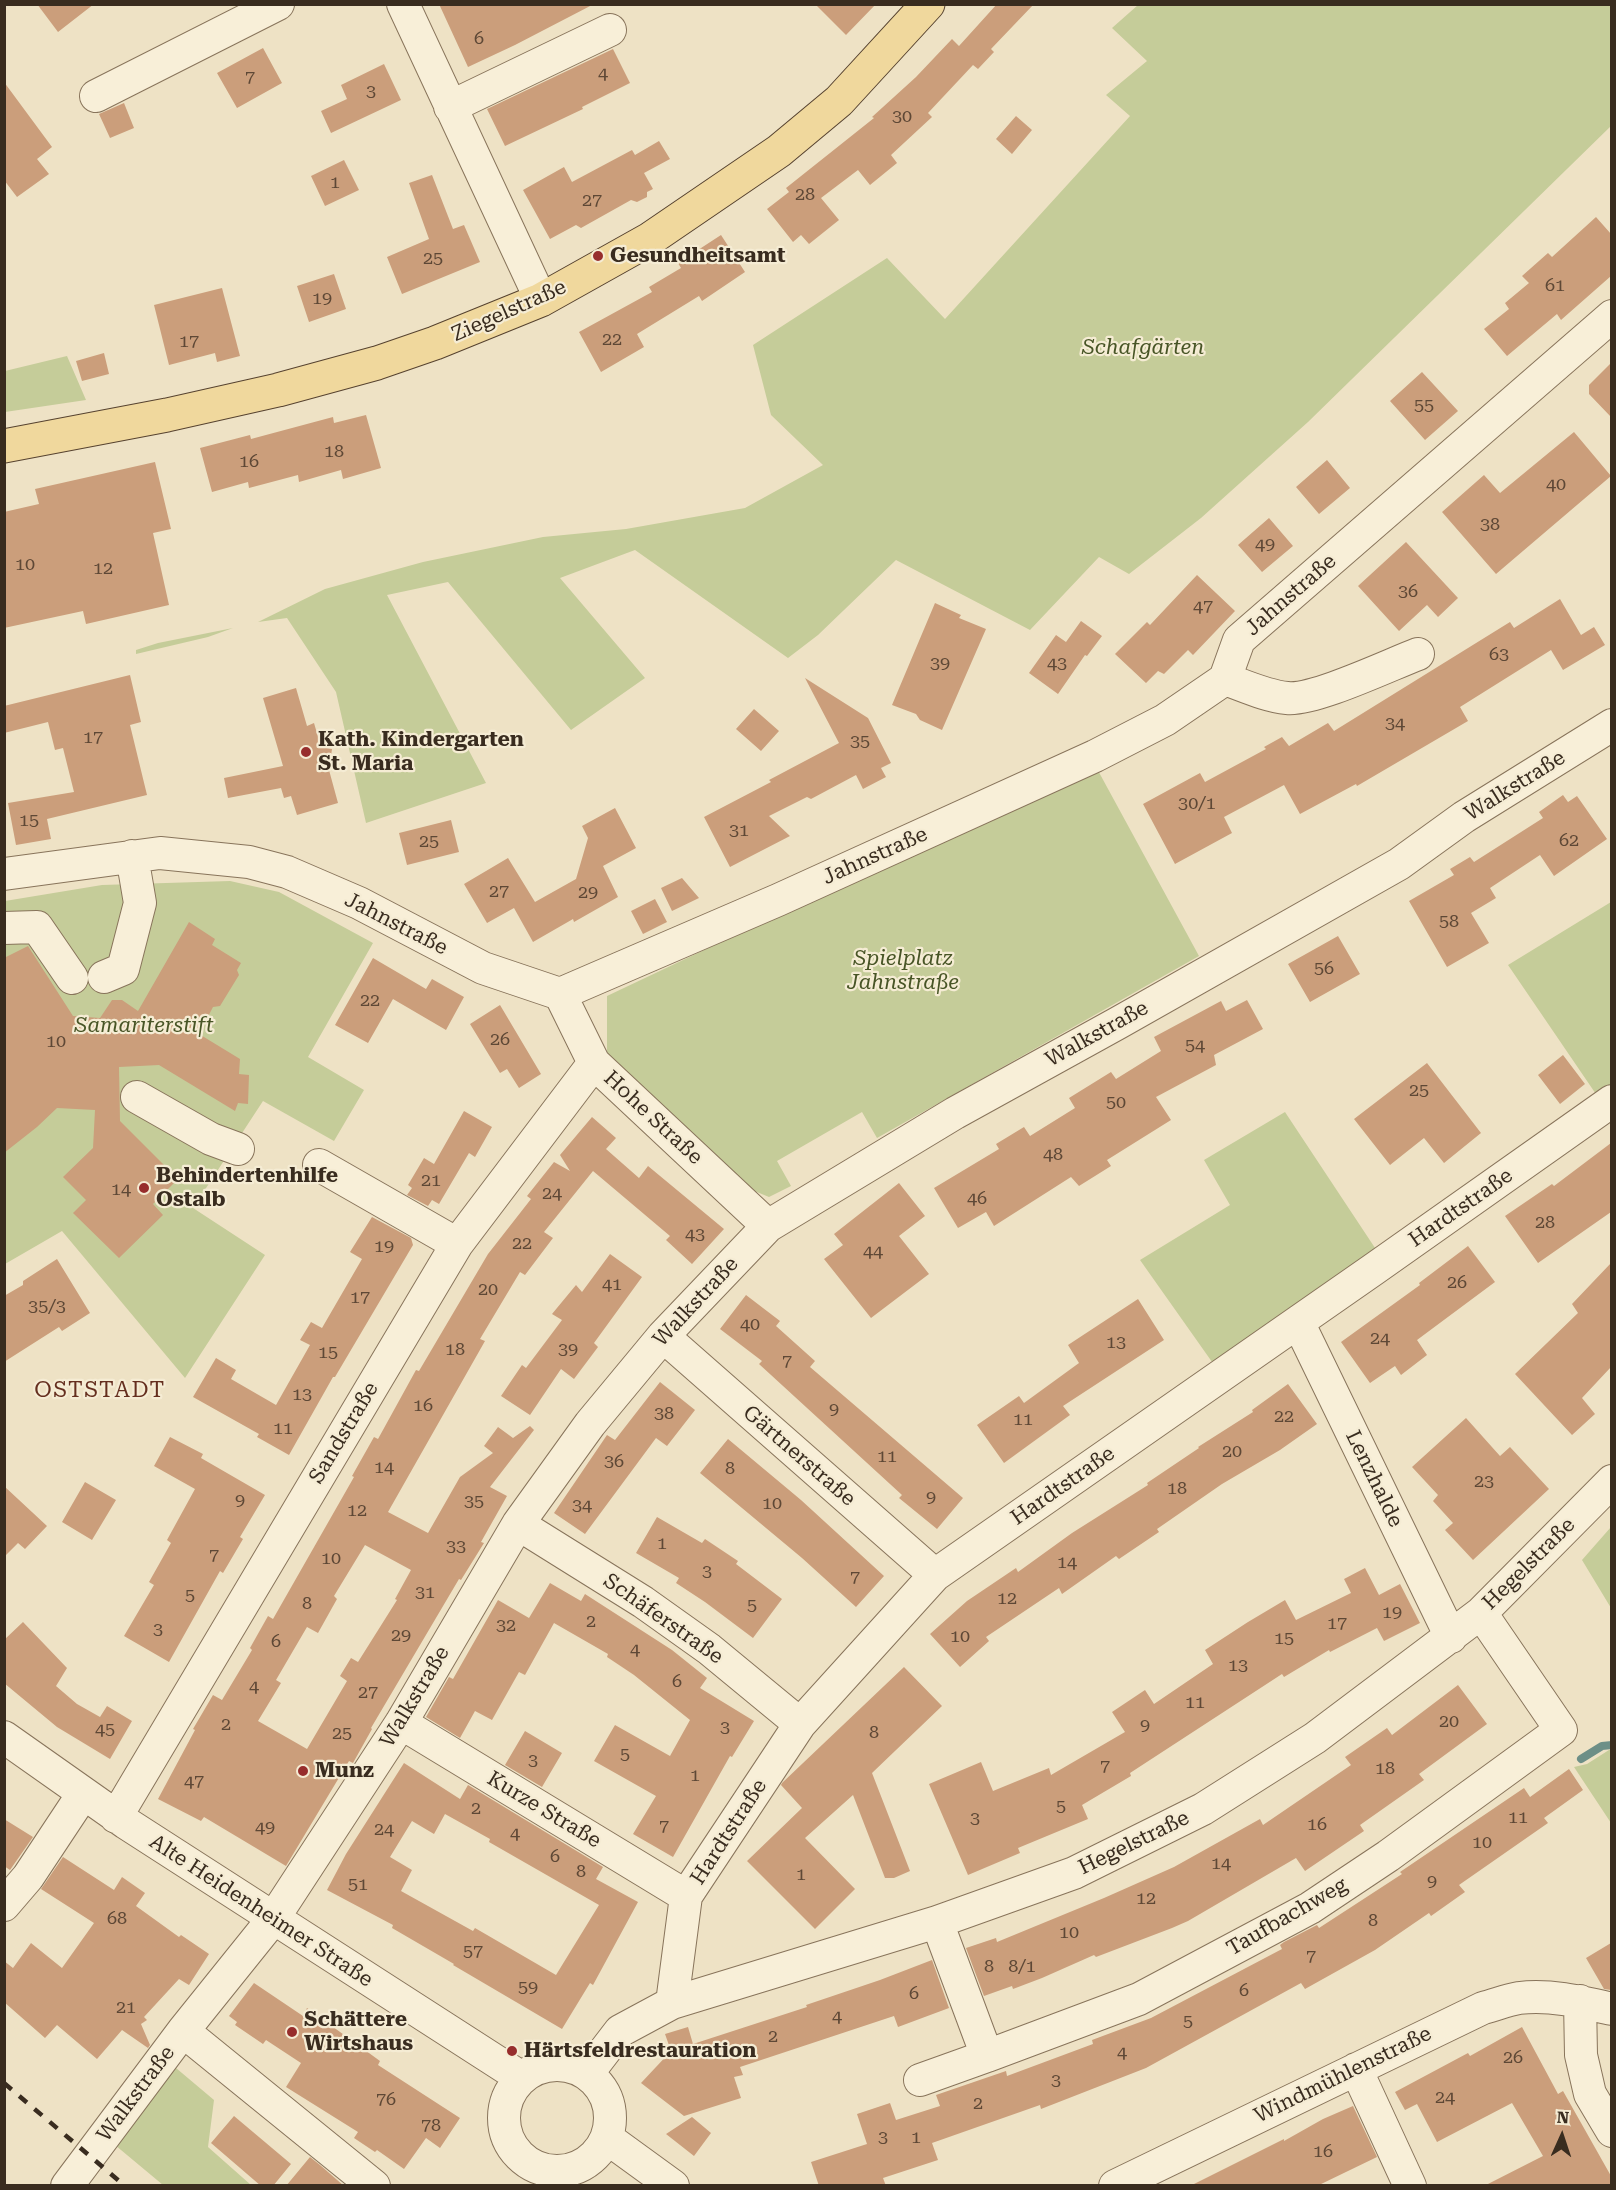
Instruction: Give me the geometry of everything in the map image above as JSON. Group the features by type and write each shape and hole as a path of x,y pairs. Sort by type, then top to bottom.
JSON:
{"main road":[{"name":"Ziegelstraße","path":"4,446 167,415 289,387 377,363 435,343 541,300 650,239 779,150 839,101 928,4"}],"street":[{"path":"96,96 278,4"},
{"path":"403,4 541,300"},
{"path":"450,107 610,30"},
{"name":"Jahnstraße","path":"5,870 167,853 249,862 287,872 359,903 483,969 560,994 778,900 1095,756 1165,720 1226,679 1239,640 1611,316"},
{"path":"1226,679 1251,689 1287,698 1308,697 1418,654"},
{"name":"Walkstraße","path":"67,2186 183,2031 273,1919 401,1723 518,1524 590,1424 663,1336 768,1226 955,1113 1399,864 1464,817 1611,725"},
{"path":"104,977 123,969 140,903 132,856"},
{"path":"4,928 37,927 72,978"},
{"name":"Hohe Straße","path":"560,994 594,1064 768,1226"},
{"name":"Sandstraße","path":"116,1816 457,1244 594,1064"},
{"path":"137,1097 211,1139 238,1149"},
{"name":"Hardtstraße","path":"672,2003 686,1896 800,1724 935,1575 1611,1101"},
{"path":"319,1165 457,1244"},
{"name":"Lenzhalde","path":"1298,1322 1451,1637"},
{"name":"Gärtnerstraße","path":"663,1336 935,1575"},
{"name":"Hegelstraße","path":"587,2074 620,2031 672,2003 937,1922 1074,1873 1203,1809 1315,1738 1481,1613 1611,1481"},
{"name":"Schäferstraße","path":"518,1524 644,1602 709,1649 800,1724"},
{"name":"Taufbachweg","path":"987,2056 1139,1999 1310,1908 1388,1856 1561,1730 1481,1613"},
{"name":"Kurze Straße","path":"401,1723 686,1896"},
{"name":"Alte Heidenheimer Straße","path":"4,1737 116,1816 522,2078"},
{"path":"4,1905 28,1877 83,1794"},
{"path":"920,2080 987,2056 937,1922"},
{"name":"Windmühlenstraße","path":"1115,2186 1483,2008 1519,1998 1541,1997 1580,2001 1611,2009"},
{"path":"1580,2001 1581,2055 1590,2094 1611,2131"},
{"path":"183,2031 374,2186"},
{"path":"553,2065 570,2067 587,2074 600,2086 608,2102 610,2120 607,2138 598,2152 586,2163 572,2170 556,2172 540,2169 526,2162 514,2151 503,2122 505,2106 511,2091 522,2078 536,2069 553,2065"},
{"path":"1356,2069 1410,2186"},
{"path":"607,2138 673,2186"}],"green space":[{"name":"Schafgärten","path":"1138,5 1611,5 1611,126 1308,422 1201,518 1129,574 1099,557 1030,630 896,560 818,635 788,658 635,550 560,578 645,678 571,730 448,582 387,595 486,783 366,823 336,692 287,618 258,622 325,589 423,562 543,537 626,529 745,508 823,465 771,415 753,345 887,258 945,319 1130,116 1106,95 1147,61 1112,28"},
{"path":"67,356 86,400 5,412 5,371"},
{"path":"233,628 208,637 136,654 136,650 158,643"},
{"name":"Spielplatz Jahnstraße","path":"1095,765 1199,956 877,1138 862,1112 777,1161 791,1186 769,1197 752,1190 607,1063 607,996"},
{"name":"Samariterstift","path":"230,881 279,892 373,943 308,1057 364,1090 334,1141 263,1101 193,1208 265,1255 185,1378 62,1231 5,1264 5,901 102,885"},
{"path":"1611,902 1611,1091 1600,1100 1508,965"},
{"path":"1285,1112 1381,1257 1217,1369 1140,1260 1230,1205 1204,1160"},
{"path":"1611,1527 1611,1608 1582,1560"},
{"path":"1611,1750 1611,1823 1574,1767 1587,1764"},
{"path":"176,2068 214,2100 208,2147 251,2185 163,2185 115,2145"}],"building":[{"path":"37,4 94,4 58,32"},
{"path":"439,4 594,4 468,67"},
{"path":"815,4 876,4 846,35"},
{"path":"997,4 1034,4 991,49 994,52 978,69 973,65 928,113 932,117 891,155 897,163 870,185 858,170 821,198 839,220 809,244 801,235 793,242 767,209 789,192 786,188 874,118 872,117 916,77 952,39 959,46"},
{"path":"263,48 282,83 237,108 217,73"},
{"path":"613,49 630,83 582,107 583,109 505,146 487,109"},
{"path":"384,64 401,100 331,133 321,111 347,99 341,85"},
{"path":"4,82 52,147 37,159 49,174 17,197 4,180"},
{"path":"124,103 134,128 110,138 99,114"},
{"path":"1016,116 1032,130 1012,154 996,139"},
{"path":"659,141 670,159 644,173 653,189 647,192 647,197 637,202 631,200 581,228 576,225 550,239 523,190 564,167 572,182 632,150 635,155"},
{"path":"344,160 359,190 325,206 311,176"},
{"path":"432,175 453,229 464,225 480,262 402,294 387,257 429,239 409,183"},
{"path":"1596,217 1611,234 1611,276 1561,320 1557,314 1507,356 1484,329 1509,309 1505,303 1529,283 1522,276 1548,253 1552,257"},
{"path":"721,235 745,272 702,301 699,296 637,334 644,347 601,372 579,332 652,292 649,287 681,268 678,263"},
{"path":"334,274 346,309 309,322 297,286"},
{"path":"222,288 240,356 217,362 215,353 169,365 154,305"},
{"path":"104,353 109,374 82,381 76,361"},
{"path":"1611,363 1611,417 1589,394 1589,385"},
{"path":"1422,372 1458,411 1425,440 1390,401"},
{"path":"366,415 381,468 343,479 341,470 299,482 298,475 249,488 248,482 212,492 200,448 250,435 251,439 333,417 334,423"},
{"path":"1574,432 1611,476 1496,574 1442,512 1484,475 1500,493"},
{"path":"1327,460 1350,488 1319,514 1296,487"},
{"path":"155,462 171,529 153,533 169,605 86,624 83,611 4,628 4,512 39,504 35,489"},
{"path":"1269,518 1293,546 1262,572 1238,545"},
{"path":"1406,542 1458,598 1438,617 1427,605 1399,631 1358,586"},
{"path":"1197,575 1235,611 1193,655 1188,650 1164,674 1158,671 1146,683 1115,654 1147,622 1150,625"},
{"path":"1560,599 1581,635 1594,627 1605,645 1563,670 1551,650 1460,707 1468,721 1357,786 1356,784 1300,814 1284,785 1224,817 1232,833 1175,864 1143,804 1200,773 1205,782 1266,749 1264,747 1282,737 1289,746 1328,723 1334,731 1510,622 1514,628"},
{"path":"935,603 961,615 959,618 986,629 942,730 920,720 916,714 892,705"},
{"path":"1081,621 1102,636 1087,656 1085,655 1058,694 1029,673 1056,635 1066,642"},
{"path":"130,675 141,722 130,725 147,795 47,819 51,839 16,845 8,803 74,792 63,748 55,750 48,722 4,733 4,706"},
{"path":"805,678 868,718 891,763 881,768 886,777 863,789 856,775 811,799 807,797 769,816 790,836 730,867 704,817 839,743"},
{"name":"Kath. Kindergarten St. Maria","path":"296,688 307,726 314,723 321,747 332,749 329,770 338,803 297,815 291,796 284,798 281,788 228,798 224,778 283,766 263,698"},
{"path":"754,709 779,731 761,751 736,729"},
{"path":"1563,795 1568,802 1577,796 1607,839 1554,876 1540,855 1490,888 1496,898 1471,913 1489,943 1447,967 1409,901 1454,875 1450,869 1470,857 1474,862 1543,818 1539,812"},
{"path":"615,808 636,848 603,866 618,897 533,942 514,908 487,923 464,884 508,858 535,902 576,879 588,838 582,826"},
{"path":"451,820 459,852 407,865 399,833"},
{"path":"682,878 699,898 672,911 661,888"},
{"path":"655,899 667,922 643,934 631,911"},
{"path":"189,922 215,939 212,945 241,963 237,970 239,975 220,1006 213,1007 199,1034 240,1059 239,1074 249,1075 248,1104 238,1103 235,1111 159,1065 119,1067 120,1121 178,1179 153,1204 163,1215 119,1258 73,1213 86,1200 63,1177 93,1148 95,1110 57,1108 4,1153 4,958 28,946 73,1016 100,1018 112,1000 122,1000 138,1011"},
{"path":"1338,936 1360,974 1310,1002 1288,964"},
{"path":"373,958 426,989 432,979 464,997 446,1030 393,999 368,1043 335,1025"},
{"path":"1247,1000 1263,1029 1214,1055 1216,1065 1156,1097 1171,1120 1107,1160 1111,1166 1079,1186 1071,1177 994,1226 986,1212 958,1228 934,1188 999,1149 996,1144 1024,1127 1030,1136 1075,1108 1069,1098 1111,1072 1116,1079 1161,1051 1154,1037 1221,1001 1226,1011"},
{"path":"500,1005 541,1074 519,1088 507,1069 500,1073 470,1024"},
{"path":"1563,1055 1585,1084 1560,1104 1538,1075"},
{"path":"1427,1063 1481,1133 1444,1163 1424,1138 1390,1165 1354,1119"},
{"path":"464,1111 492,1127 475,1157 469,1153 439,1204 432,1200 428,1206 407,1195 412,1188 408,1185 424,1158 434,1164"},
{"path":"592,1117 616,1138 606,1149 639,1178 648,1166 724,1229 692,1264 666,1240 670,1236 593,1171 544,1232 553,1238 525,1275 520,1272 480,1339 485,1341 388,1512 428,1533 460,1477 493,1453 484,1446 498,1427 513,1438 530,1426 534,1430 490,1487 507,1496 481,1542 484,1543 461,1580 459,1579 371,1728 353,1763 349,1761 286,1866 204,1817 201,1821 158,1799 213,1695 222,1700 252,1650 250,1648 268,1616 273,1619 354,1477 352,1476 374,1437 378,1439 416,1370 419,1371 488,1254 531,1199 527,1196 554,1162 570,1171 560,1155","holes":["365,1545 411,1570 395,1599 397,1600 358,1662 351,1658 340,1676 347,1681 307,1749 258,1721 281,1683 276,1680 307,1627 318,1633 337,1599 334,1596"]},
{"path":"1611,1143 1611,1212 1538,1263 1505,1216 1552,1184 1554,1186"},
{"path":"899,1183 925,1216 899,1236 929,1274 871,1318 824,1259 843,1245 834,1234"},
{"path":"372,1217 411,1238 413,1245 289,1455 257,1437 259,1434 193,1397 216,1358 236,1370 231,1379 276,1405 310,1345 300,1340 311,1322 322,1328 362,1259 350,1252"},
{"path":"1468,1246 1495,1282 1417,1340 1427,1355 1401,1375 1395,1366 1370,1383 1341,1342 1420,1285 1419,1283"},
{"path":"610,1254 642,1277 594,1343 598,1347 574,1379 561,1369 530,1415 501,1396 522,1365 526,1368 562,1320 552,1314 576,1285 582,1292"},
{"path":"57,1259 90,1313 62,1331 59,1327 4,1362 4,1296 23,1285 23,1281"},
{"path":"1611,1263 1611,1367 1582,1398 1595,1414 1572,1435 1515,1374 1578,1313 1572,1304"},
{"path":"746,1295 780,1321 776,1326 815,1361 810,1367 963,1498 937,1529 899,1498 902,1495 759,1364 762,1361 720,1329"},
{"path":"1138,1299 1164,1340 1063,1406 1070,1415 1004,1463 977,1425 1019,1396 1024,1403 1079,1363 1068,1345"},
{"path":"660,1382 695,1410 667,1446 656,1438 585,1534 554,1513 607,1435 615,1440"},
{"path":"1288,1384 1317,1424 1280,1450 1222,1484 1157,1529 1159,1532 1119,1559 1116,1556 1062,1594 1059,1588 986,1637 989,1641 960,1667 930,1634 967,1601 1016,1568 1018,1572 1072,1533 1148,1485 1147,1483 1198,1447 1253,1412 1252,1410"},
{"path":"1466,1418 1500,1456 1510,1447 1549,1489 1473,1560 1445,1530 1453,1523 1433,1501 1438,1495 1412,1467"},
{"path":"170,1437 203,1454 201,1458 265,1495 240,1537 243,1539 223,1573 220,1571 169,1662 124,1636 154,1585 149,1582 171,1543 167,1540 195,1489 154,1466"},
{"path":"728,1439 801,1500 884,1576 856,1607 802,1558 700,1473"},
{"path":"85,1482 116,1500 92,1540 62,1522"},
{"path":"4,1486 47,1526 25,1549 18,1543 4,1557"},
{"path":"657,1517 702,1543 705,1539 738,1561 736,1564 782,1599 753,1638 676,1583 679,1578 636,1553"},
{"path":"1365,1568 1379,1595 1400,1584 1420,1623 1384,1641 1377,1628 1330,1652 1329,1650 1284,1677 1282,1674 1130,1773 1131,1776 1082,1805 1088,1819 1018,1848 1020,1853 968,1875 929,1784 981,1762 993,1791 1049,1768 1051,1775 1125,1732 1112,1712 1145,1690 1154,1704 1213,1664 1205,1650 1285,1600 1296,1620 1351,1593 1344,1579"},
{"path":"550,1583 581,1601 585,1594 672,1650 707,1678 700,1688 754,1721 732,1757 730,1756 673,1857 633,1834 656,1796 594,1761 615,1725 670,1756 690,1720 634,1675 607,1657 608,1654 554,1623 525,1675 519,1672 492,1720 475,1711 460,1738 426,1717 449,1677 453,1679 498,1600 529,1618"},
{"path":"23,1622 67,1668 56,1686 77,1704 100,1717 107,1706 132,1721 110,1759 57,1727 4,1683 4,1640"},
{"path":"904,1667 942,1706 872,1773 910,1871 894,1878 885,1878 853,1795 805,1838 855,1889 815,1929 747,1861 802,1808 781,1785 782,1783"},
{"path":"1458,1685 1487,1724 1419,1774 1424,1780 1360,1825 1364,1831 1305,1871 1296,1858 1188,1921 1096,1957 1094,1955 1013,1989 1012,1986 984,1996 966,1948 996,1938 997,1942 1104,1898 1174,1867 1260,1819 1263,1825 1351,1765 1345,1757 1387,1728 1392,1735"},
{"path":"525,1731 562,1753 542,1787 505,1765"},
{"path":"404,1763 460,1799 468,1785 603,1867 596,1879 638,1902 593,1985 590,1983 562,2029 392,1928 393,1925 327,1890 346,1854","holes":["445,1814 490,1839 489,1842 599,1905 556,1975 475,1928 473,1931 401,1891 412,1870 390,1857 412,1821 434,1834"]},
{"path":"1569,1769 1583,1790 1544,1818 1548,1823 1459,1885 1465,1892 1431,1916 1429,1913 1375,1950 1305,1989 1301,1983 1146,2068 1041,2109 1040,2105 932,2143 938,2160 883,2178 886,2186 819,2186 811,2162 867,2144 857,2114 890,2103 896,2120 940,2106 936,2095 1006,2071 1007,2076 1093,2044 1092,2040 1151,2018 1282,1949 1280,1945 1284,1942 1317,1925 1319,1928 1402,1874 1400,1872 1524,1788 1530,1797"},
{"path":"4,1819 33,1837 10,1870 4,1866"},
{"path":"63,1857 114,1890 122,1877 145,1893 136,1906 179,1937 181,1935 209,1954 189,1985 179,1979 144,2017 147,2020 141,2024 150,2045 148,2048 122,2030 97,2059 57,2025 45,2038 4,2002 4,1961 13,1968 31,1943 62,1968 94,1923 41,1889"},
{"path":"1611,1943 1611,1990 1604,1989 1586,1958"},
{"path":"932,1960 949,2008 898,2027 894,2016 740,2067 743,2075 734,2077 741,2098 684,2116 641,2083 671,2051 665,2034 688,2027 693,2044 807,2007 806,2005"},
{"path":"254,1983 303,2016 307,2008 380,2061 378,2065 460,2118 440,2148 426,2138 404,2169 377,2150 375,2152 354,2138 358,2132 286,2087 301,2063 266,2040 263,2044 235,2025 237,2022 229,2016"},
{"path":"1522,2027 1558,2094 1563,2091 1611,2176 1611,2186 1484,2186 1543,2156 1512,2103 1437,2142 1417,2104 1405,2110 1395,2092 1468,2053 1470,2056"},
{"path":"1353,2106 1377,2157 1317,2186 1190,2186 1284,2139 1284,2141 1323,2119"},
{"path":"234,2116 291,2164 273,2186 261,2186 211,2143"},
{"path":"692,2117 711,2133 694,2156 666,2134"},
{"path":"310,2157 320,2165 344,2186 286,2186"}],"waterway":[{"path":"1581,1759 1602,1746 1612,1745"}],"railway":[{"path":"4,2083 125,2186"}],"place":[{"name":"Gesundheitsamt","path":"598,256"},
{"name":"Kath. Kindergarten St. Maria","path":"306,752"},
{"name":"Behindertenhilfe Ostalb","path":"144,1188"},
{"name":"Munz","path":"303,1771"},
{"name":"Schättere Wirtshaus","path":"292,2032"},
{"name":"Härtsfeldrestauration","path":"512,2051"}],"district":[{"name":"OSTSTADT","path":"100,1391"}]}
